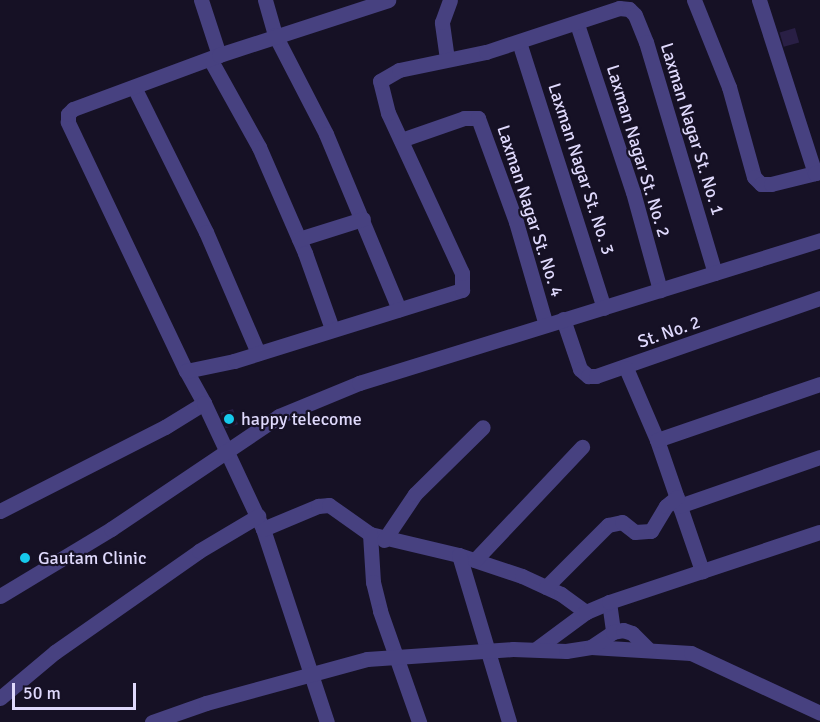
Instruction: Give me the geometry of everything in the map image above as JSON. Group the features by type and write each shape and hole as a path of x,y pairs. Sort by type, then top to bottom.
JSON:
{"street":[{"path":"201,0 214,57 259,147 299,239 332,328"},
{"path":"265,0 275,35 363,219 399,309"},
{"path":"327,722 260,523 68,122 73,109 275,35 339,7 388,0"},
{"path":"447,59 442,22 450,0"},
{"path":"694,0 729,87 754,177 761,184 771,184 818,173 759,0"},
{"name":"Laxman Nagar St. No. 1","path":"578,24 619,8 629,9 635,15 646,42 716,273"},
{"path":"186,371 258,353 332,328 454,294 465,282 379,90 380,81 399,70 519,42 578,24"},
{"name":"Laxman Nagar St. No. 2","path":"578,24 633,192 660,290"},
{"name":"Laxman Nagar St. No. 3","path":"519,42 604,308"},
{"path":"134,87 206,232 258,353"},
{"name":"Laxman Nagar St. No. 4","path":"401,140 464,118 478,118 516,222 546,325"},
{"path":"299,239 363,219"},
{"path":"0,596 111,530 225,449 279,416 359,383 820,240"},
{"name":"St. No. 2","path":"563,319 583,373 596,376 626,368 820,298"},
{"path":"626,368 657,440 702,571"},
{"path":"657,440 820,384"},
{"path":"0,511 165,427 204,403"},
{"path":"419,722 373,582 377,537 415,494 483,427"},
{"path":"475,560 582,447"},
{"path":"546,586 608,525 622,522 635,532 651,531 666,506 820,457"},
{"path":"0,698 55,652 199,551 260,523 318,506 329,505 377,537 459,555 546,586 586,612"},
{"path":"536,649 586,612 609,602 820,532"},
{"path":"459,555 485,651 509,722"},
{"path":"609,602 613,632"},
{"path":"591,647 613,632 632,633 648,649"},
{"path":"152,722 311,673 367,659 485,651 536,649 566,651 591,647 691,652 820,713"}],"building":[{"path":"795,28 799,42 784,47 780,32"},
{"name":"happy telecome","path":"233,409 238,424 226,428 221,413"}],"place":[{"name":"happy telecome","path":"229,419"},
{"name":"Gautam Clinic","path":"25,558"}]}
